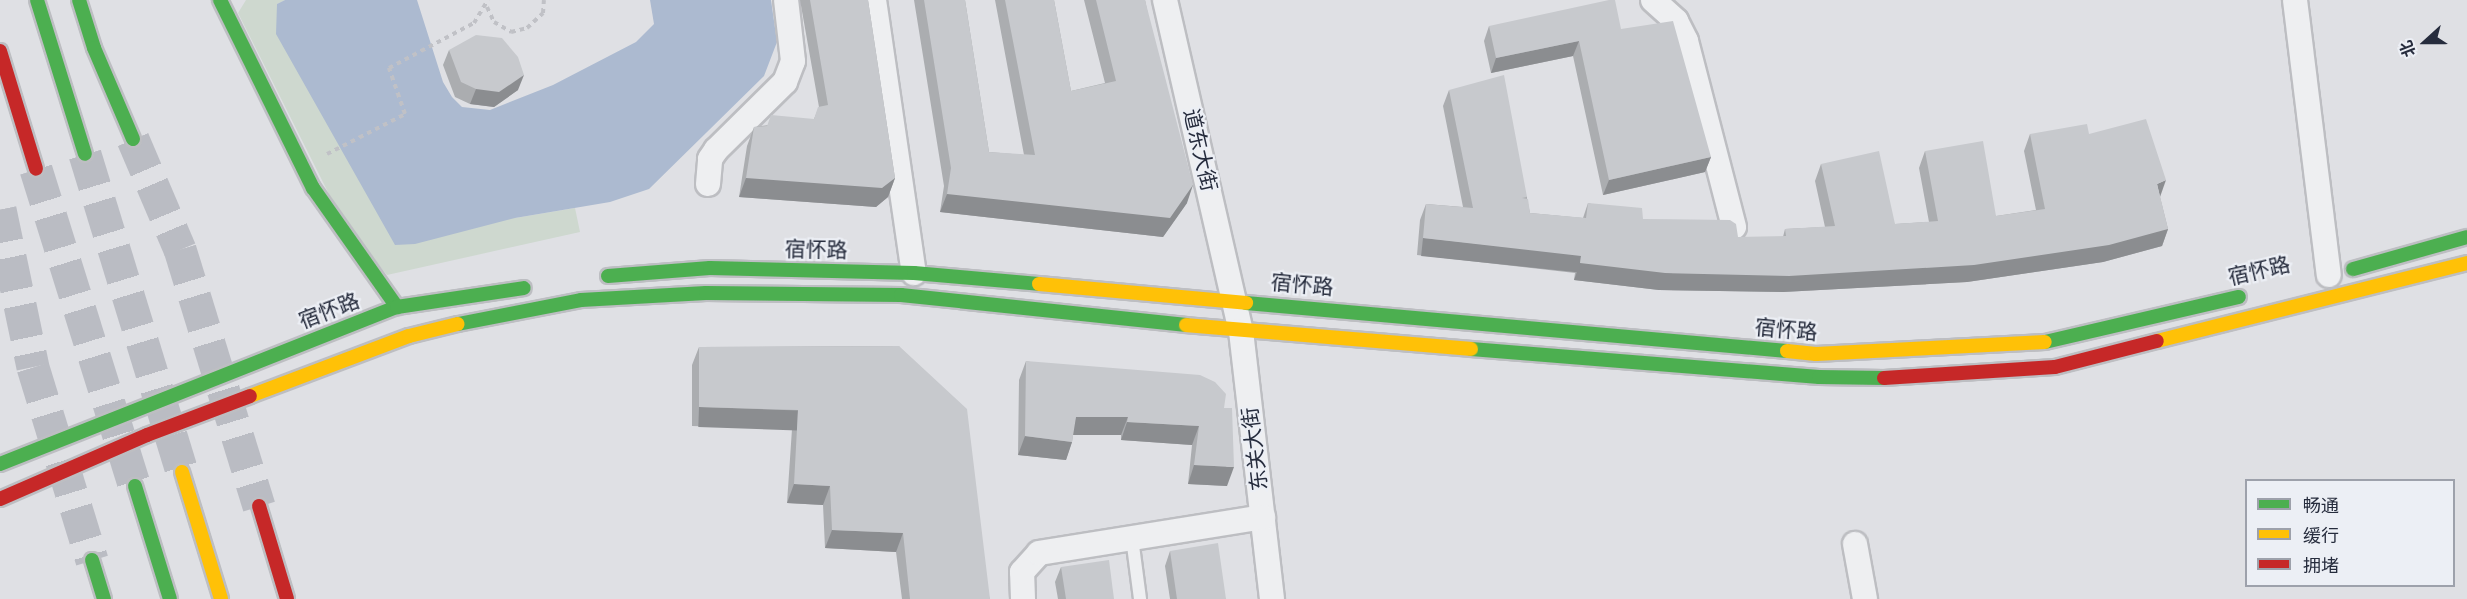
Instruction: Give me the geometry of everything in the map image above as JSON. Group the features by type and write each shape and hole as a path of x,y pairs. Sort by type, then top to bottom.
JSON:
{"main road":[{"path":"37,0 85,154"},
{"path":"79,0 94,48 134,139"},
{"path":"220,0 314,188 397,307"},
{"path":"0,51 36,169"},
{"path":"2324,277 2467,237"},
{"name":"宿怀路","path":"0,499 147,435 409,336 509,311 581,300 706,293 901,295 1241,331 1820,378 1900,378 2055,367 2467,263"},
{"name":"宿怀路","path":"592,278 710,268 914,273 1235,300 1816,354 2055,341 2249,295"},
{"name":"宿怀路","path":"0,464 397,307 534,286"},
{"path":"182,472 221,599"},
{"path":"135,486 170,599"},
{"path":"259,506 287,599"},
{"path":"92,560 104,599"}],"street":[{"path":"708,184 710,159 716,150 786,82 793,61 786,0"},
{"path":"874,0 914,273"},
{"name":"道东大街","path":"1165,0 1235,300"},
{"path":"1653,0 1676,21 1686,41 1734,227"},
{"path":"2295,0 2324,277"},
{"name":"东关大街","path":"1235,300 1241,331 1272,599"},
{"path":"1023,599 1022,572 1039,553 1263,517"},
{"path":"1855,544 1864,599"}],"lane":[{"path":"1132,538 1140,599"}],"path":[{"path":"333,151 405,114 389,68 450,39 474,23 487,7 488,0"},
{"path":"487,7 494,22 511,32 527,28 543,13 544,0"}],"shaded area":[{"path":"246,0 285,0 277,4 515,218 575,208 580,232 387,275 342,220 238,13"}],"water":[{"path":"285,0 417,0 443,82 452,97 462,107 490,110 553,85 636,42 654,24 650,0 771,0 777,42 764,76 649,189 610,202 515,218 415,244 395,245 276,34 277,4"}],"building":[{"path":"810,0 868,0 895,178 882,188 746,178 754,127 767,126 771,115 814,119 818,107 828,105"},
{"path":"924,0 965,0 989,152 1035,155 1005,0 1054,0 1071,91 1116,81 1096,0 1145,0 1193,185 1170,218 947,194 951,168"},
{"path":"1615,0 1621,29 1673,21 1711,157 1609,180 1579,41 1496,58 1489,26"},
{"path":"476,35 502,38 518,57 524,75 499,92 476,89 461,82 449,50"},
{"path":"1504,75 1527,197 1522,198 1528,199 1530,213 1586,218 1588,203 1642,208 1643,219 1730,220 1736,224 1738,237 1786,236 1785,229 1835,226 1821,164 1879,151 1895,224 1938,221 1925,151 1983,141 1996,216 2045,209 2030,134 2087,124 2089,134 2146,119 2166,180 2157,184 2168,229 2109,245 1974,265 1789,276 1665,273 1580,263 1581,256 1423,238 1426,204 1473,208 1449,90"},
{"path":"899,346 967,409 990,599 910,599 903,533 832,530 830,486 794,484 798,410 699,407 699,347"},
{"path":"1026,361 1200,375 1215,382 1226,394 1224,408 1232,408 1234,467 1194,465 1199,426 1127,422 1128,417 1076,417 1072,442 1025,436"},
{"path":"1218,543 1226,599 1177,599 1170,551"},
{"path":"1109,560 1114,599 1066,599 1061,567"}],"tunnel":[{"path":"133,139 180,249 259,506"},
{"path":"85,154 182,472"},
{"path":"36,169 135,486"},
{"path":"0,209 33,367 92,560"}],"traffic: fast":[{"path":"37,0 85,154"},
{"path":"79,0 94,48 133,139"},
{"path":"220,0 313,188 397,307"},
{"path":"2353,269 2467,237"},
{"path":"608,276 710,268 914,273 1039,284"},
{"path":"0,464 397,307 524,288"},
{"path":"458,324 581,300 706,293 901,295 1186,325"},
{"path":"2045,342 2239,297"},
{"path":"1246,303 1787,351"},
{"path":"1471,349 1819,377 1884,378"},
{"path":"135,486 170,599"},
{"path":"92,560 104,599"}],"traffic: slow":[{"path":"2157,341 2467,263"},
{"path":"1039,284 1246,303"},
{"path":"250,396 409,336 458,324"},
{"path":"1186,325 1471,349"},
{"path":"1787,351 1816,354 2045,342"},
{"path":"182,472 221,599"}],"traffic: jam":[{"path":"0,51 36,169"},
{"path":"1884,378 2055,367 2157,341"},
{"path":"0,499 147,435 250,396"},
{"path":"259,506 287,599"}]}
